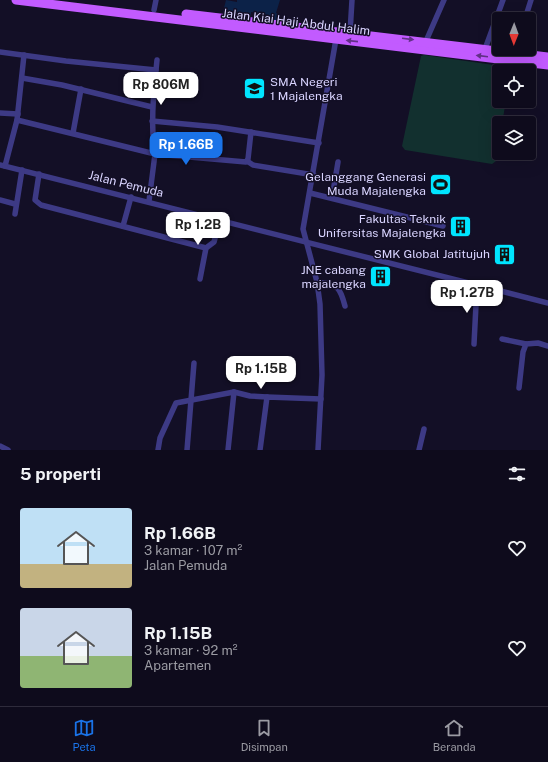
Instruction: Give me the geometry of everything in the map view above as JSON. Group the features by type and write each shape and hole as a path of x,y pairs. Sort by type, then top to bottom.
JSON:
{"main road":[{"name":"Jalan Kiai Haji Abdul Halim","path":"16,0 548,65"},
{"name":"Jalan Kiai Haji Abdul Halim","path":"64,0 426,41 548,57"}],"street":[{"path":"154,10 156,0"},
{"path":"350,33 352,0"},
{"path":"426,41 444,0"},
{"path":"485,49 503,0"},
{"path":"527,12 531,0"},
{"path":"318,450 322,342 318,282 303,229 314,175 336,39"},
{"path":"0,52 66,61 156,70"},
{"path":"3,165 18,117 24,55"},
{"path":"149,201 154,154 152,107 157,60"},
{"path":"22,78 81,89 152,107"},
{"path":"73,133 81,89"},
{"path":"0,113 154,154 234,162 247,161 254,165 314,175"},
{"path":"152,121 217,127 319,143"},
{"path":"247,161 251,132"},
{"path":"332,198 338,162"},
{"name":"Jalan Pemuda","path":"3,165 131,196 548,303"},
{"path":"14,214 22,170"},
{"path":"39,174 35,195 37,203 206,248"},
{"path":"310,193 443,226"},
{"path":"123,226 131,196"},
{"path":"0,200 16,204"},
{"path":"200,279 206,248 214,242 220,220"},
{"path":"318,282 333,284 338,288 345,306"},
{"path":"474,344 478,285"},
{"path":"502,340 526,344 538,343 548,346"},
{"path":"519,388 523,352 526,344"},
{"path":"187,450 194,362"},
{"path":"158,450 160,438 169,421 175,404 234,392 250,396 321,399"},
{"path":"228,450 234,392"},
{"path":"260,450 267,397"},
{"path":"419,450 424,429"},
{"path":"0,446 8,450"}],"green space":[{"path":"424,55 492,65 492,108 505,108 503,116 492,116 492,160 496,160 492,164 405,150 402,146 421,56"}],"water":[{"path":"226,0 237,2 237,0 280,0 276,13 278,14 277,21 268,19 269,15 251,12 251,18 240,16 240,14 223,12"}],"place":[{"name":"SMA Negeri 1 Majalengka","path":"254,89"},
{"name":"Gelanggang Generasi Muda Majalengka","path":"441,184"},
{"name":"Fakultas Teknik Unifersitas Majalengka","path":"461,226"},
{"name":"SMK Global Jatitujuh","path":"505,254"},
{"name":"JNE cabang majalengka","path":"381,277"}]}
